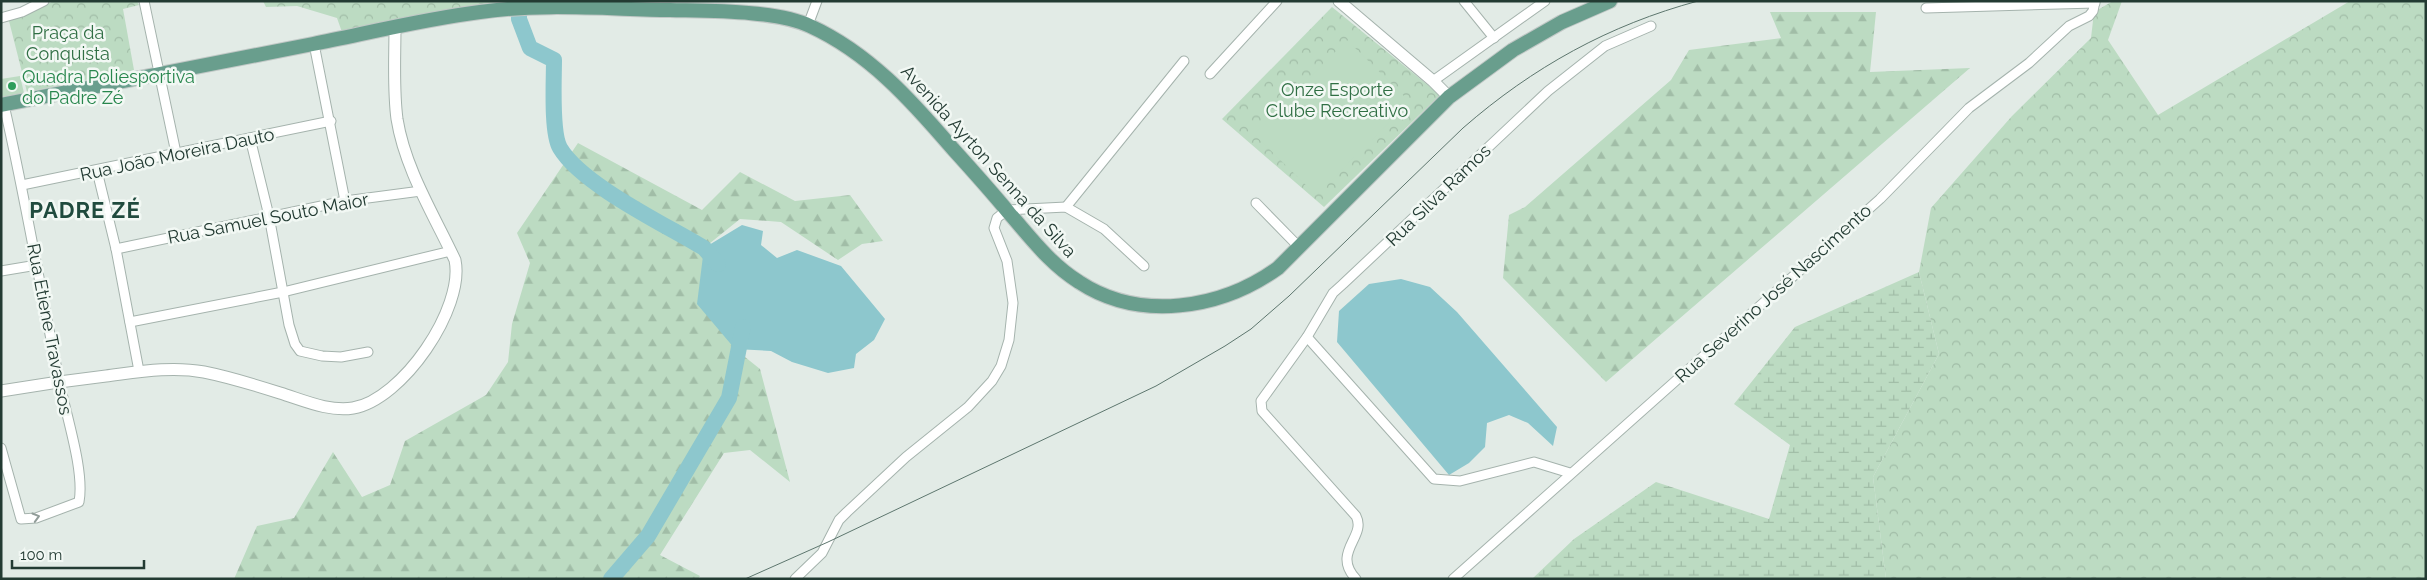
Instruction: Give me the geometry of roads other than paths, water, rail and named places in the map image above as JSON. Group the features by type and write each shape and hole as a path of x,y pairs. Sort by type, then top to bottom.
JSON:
{"main road":[{"name":"Avenida Ayrton Senna da Silva","path":"2,105 482,11 542,8 695,10 771,17 808,25 848,48 887,76 1007,210 1038,249 1062,270 1097,292 1131,304 1170,307 1209,301 1258,282 1278,268 1449,97 1513,50 1562,22 1610,1"}],"street":[{"path":"1,18 22,12 44,1"},
{"path":"144,1 176,153"},
{"path":"808,25 817,1"},
{"path":"1210,74 1276,1"},
{"path":"1339,1 1433,81 1449,97"},
{"path":"1464,1 1494,38"},
{"path":"1433,81 1545,1"},
{"path":"1926,8 2094,5"},
{"name":"Rua Severino José Nascimento","path":"1453,579 1880,198 1969,108 2029,63 2069,26 2086,18 2094,5"},
{"name":"Rua Silva Ramos","path":"1356,579 1347,566 1346,555 1358,527 1356,516 1262,411 1261,402 1307,337 1333,293 1548,91 1605,46 1651,26"},
{"path":"1,391 59,381 139,371 202,372 235,379 323,406 354,408 368,403 392,387 410,370 442,326 457,281 457,270 451,252 421,191 397,118 396,27"},
{"path":"314,44 345,201"},
{"path":"1066,206 1184,61"},
{"name":"Rua Etiene Travassos","path":"2,105 22,185 59,381 81,481 78,503 23,520 6,489"},
{"name":"Rua João Moreira Dauto","path":"22,185 97,171 330,121"},
{"path":"250,138 269,216 291,334 300,351 322,356 341,357 368,352"},
{"path":"97,171 116,249 139,371"},
{"name":"Rua Samuel Souto Maior","path":"116,249 345,201 421,191"},
{"path":"1256,203 1299,247"},
{"path":"795,579 822,553 839,520 906,458 968,407 992,382 1001,366 1012,323 1011,280 1007,261 994,224 997,218 1007,210 1066,206 1104,229 1144,266"},
{"path":"130,322 283,292 451,252"},
{"path":"1,271 37,265"},
{"path":"1307,337 1434,479 1460,481 1534,462 1570,473"},
{"path":"1,448 6,489"}],"water":[{"path":"742,225 763,231 761,245 777,258 797,250 841,266 885,319 874,340 856,354 854,368 828,373 792,362 771,351 735,349 697,304 704,248"},
{"path":"1401,279 1430,287 1457,312 1557,427 1553,446 1528,423 1509,415 1487,423 1485,447 1469,463 1449,475 1337,342 1339,311 1369,284"}],"waterway":[{"path":"519,1 519,19 530,48 554,60 554,119 557,141 560,148 571,162 605,190 704,248 718,264"},
{"path":"611,579 648,536 729,398 743,327"}],"tram line":[{"path":"745,579 828,542 1156,386 1225,346 1251,329 1289,296 1463,128 1517,86 1545,67 1603,36 1634,22 1698,1"}],"place":[{"name":"Quadra Poliesportiva do Padre Zé","path":"12,86"}],"district":[{"name":"PADRE ZÉ","path":"85,210"}],"park label":[{"name":"Praça da Conquista","path":"68,42"},
{"name":"Onze Esporte Clube Recreativo","path":"1337,99"}]}
